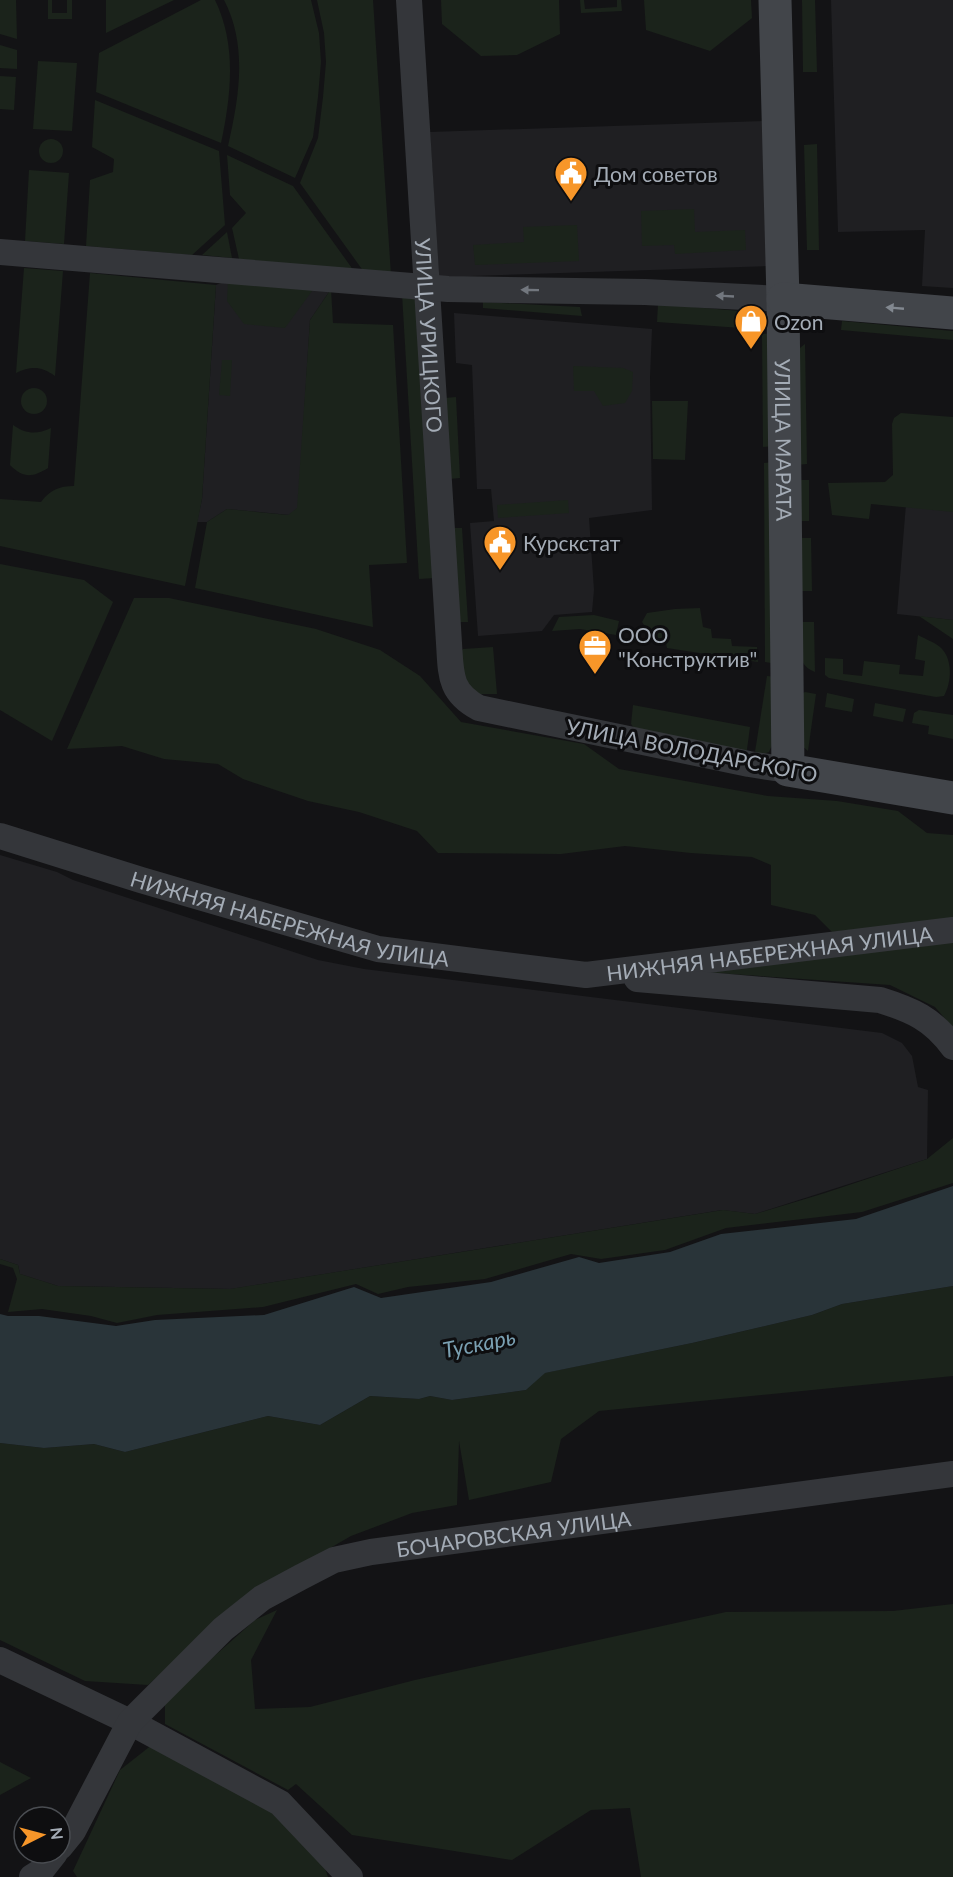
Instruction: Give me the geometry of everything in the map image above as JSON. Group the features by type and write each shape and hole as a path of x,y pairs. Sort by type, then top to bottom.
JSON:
{"street":[{"name":"УЛИЦА УРИЦКОГО","path":"409,0 451,672"},
{"name":"УЛИЦА МАРАТА","path":"775,0 783,299 788,770"},
{"path":"0,252 427,288 645,292 783,299 953,313"},
{"name":"УЛИЦА ВОЛОДАРСКОГО","path":"451,672 456,689 465,701 479,708 737,762 953,798"},
{"name":"НИЖНЯЯ НАБЕРЕЖНАЯ УЛИЦА","path":"0,836 378,949 586,975 880,1000 907,1008 927,1019 943,1033 953,1047"},
{"name":"НИЖНЯЯ НАБЕРЕЖНАЯ УЛИЦА","path":"586,975 953,930"},
{"name":"БОЧАРОВСКАЯ УЛИЦА","path":"72,1832 130,1722 223,1629 254,1604 334,1560 371,1552 953,1474"},
{"path":"0,1660 130,1722 280,1803 350,1877"},
{"path":"32,1877 46,1865"}],"shaded area":[{"path":"0,0 16,0 17,39 0,34"},
{"path":"48,0 52,0 52,13 67,13 67,0 72,0 72,19 48,19"},
{"path":"106,0 174,0 106,33"},
{"path":"201,0 215,0 227,35 229,89 221,143 96,92 99,53"},
{"path":"224,0 311,0 319,33 321,62 318,97 313,137 295,178 228,146 238,91 239,54 232,18"},
{"path":"317,0 373,0 391,275 364,272 300,183 318,138 323,97 326,62 324,33"},
{"path":"441,0 559,0 560,34 517,55 481,56 442,24"},
{"path":"580,0 584,0 585,9 617,7 617,0 621,0 622,11 581,13"},
{"path":"644,0 751,0 752,18 710,51 646,30"},
{"path":"802,0 815,0 817,72 803,72"},
{"path":"831,0 953,0 953,288 922,286 925,230 838,232"},
{"path":"0,45 17,50 17,69 0,68"},
{"path":"38,61 77,63 72,131 33,129"},
{"path":"0,76 16,77 14,110 0,109"},
{"path":"95,100 219,151 225,225 192,255 86,246 90,180 113,172 114,159 92,147"},
{"path":"764,121 769,266 439,277 430,132"},
{"path":"51,139 56,140 62,146 62,156 56,162 51,163 46,162 40,156 39,151 40,146 46,140"},
{"path":"817,144 819,250 807,250 804,145"},
{"path":"227,155 293,186 354,271 239,259 232,228 246,213 230,195"},
{"path":"29,170 69,173 64,244 25,241"},
{"path":"694,209 695,232 745,230 746,250 675,254 674,245 642,246 641,211"},
{"path":"577,225 579,261 475,265 473,245 524,242 523,227"},
{"path":"227,232 232,258 202,255"},
{"path":"24,268 63,271 55,376 36,368 16,373"},
{"path":"90,273 216,285 202,499 185,586 0,546 0,499 41,502 55,490 74,486"},
{"path":"228,280 331,289 310,320 298,508 289,515 227,509 207,522 197,522 202,499 216,285"},
{"path":"228,280 315,287 285,328 244,324 227,301"},
{"path":"331,289 333,323 393,325 407,563 369,565 373,627 195,588 207,522 227,509 288,515 297,508 310,320"},
{"path":"402,294 414,299 417,305 435,578 419,579"},
{"path":"483,302 580,307 582,316 483,308"},
{"path":"658,304 752,312 755,329 657,322"},
{"path":"454,313 652,329 650,377 652,510 589,518 594,590 592,612 554,615 542,631 478,636 470,523 494,521 491,489 477,489 472,365 456,363"},
{"path":"842,321 953,331 953,340 841,330"},
{"path":"774,333 775,446 763,447 762,334"},
{"path":"805,344 807,464 796,465 796,351"},
{"path":"222,360 232,360 230,396 219,395"},
{"path":"573,366 623,368 633,372 632,391 625,403 603,406 594,391 574,391"},
{"path":"34,388 43,392 47,401 43,410 34,414 25,410 21,401 25,392"},
{"path":"456,397 460,478 449,479 445,398"},
{"path":"652,401 688,401 685,460 653,459"},
{"path":"901,413 953,417 953,512 871,504 869,519 832,515 828,483 885,482 893,475 892,424 894,418"},
{"path":"13,425 31,432 41,432 51,428 48,468 37,474 28,475 10,465"},
{"path":"774,462 777,664 765,662 764,463"},
{"path":"796,480 809,480 809,521 797,521"},
{"path":"568,500 569,513 498,518 497,505"},
{"path":"906,504 953,509 953,620 897,614"},
{"path":"451,528 462,528 468,622 458,622"},
{"path":"796,538 811,538 812,591 797,591"},
{"path":"0,564 84,580 113,602 52,741 0,710"},
{"path":"134,598 169,598 316,629 380,650 420,676 461,722 584,744 619,769 768,796 837,801 898,811 927,833 953,835 953,919 832,932 815,915 771,905 771,865 752,857 625,846 561,854 438,853 417,831 359,812 308,801 243,779 218,764 164,759 122,746 67,749"},
{"path":"700,608 703,627 711,629 712,638 731,639 732,646 757,647 758,662 667,648 666,643 656,642 642,622 647,613"},
{"path":"594,615 619,621 616,635 580,629 552,631 559,617"},
{"path":"919,616 953,620 953,639"},
{"path":"799,622 814,622 815,672 804,664 801,658"},
{"path":"918,635 940,647 947,657 950,677 944,696 936,697 829,678 825,675 825,658 843,659 843,674 862,676 864,661 900,665 899,674 923,676 925,661 915,659"},
{"path":"493,647 497,694 478,694 459,676 457,655 463,649"},
{"path":"767,676 776,677 777,734 769,752 754,758"},
{"path":"805,692 816,694 808,751 801,745 801,694"},
{"path":"827,693 854,699 852,712 825,707"},
{"path":"875,703 906,709 903,722 873,716"},
{"path":"633,705 750,727 746,757 639,734 631,724"},
{"path":"919,710 953,715 953,739 928,734 929,726 912,723 914,713"},
{"path":"0,855 318,960 364,969 882,1033 902,1043 912,1056 918,1087 928,1090 927,1159 755,1214 722,1210 231,1289 58,1286 20,1274 18,1265 0,1259"},
{"path":"953,936 953,1028 935,1007 890,985 687,971"},
{"path":"953,1138 953,1183 862,1212 726,1228 665,1250 601,1259 571,1254 485,1279 408,1287 378,1294 356,1284 263,1307 157,1315 117,1323 91,1316 42,1309 8,1312 17,1279 13,1268 0,1264 0,1259 18,1265 20,1274 58,1286 230,1289 723,1210 755,1214 927,1159"},
{"path":"953,1286 953,1376 599,1411 561,1439 551,1482 469,1500 459,1441 457,1505 412,1513 351,1536 247,1596 148,1685 85,1681 0,1640 0,1443 44,1448 94,1444 125,1452 268,1416 320,1425 370,1396 419,1399 430,1396 452,1400 526,1390 544,1373 692,1343 812,1315 842,1304"},
{"path":"953,1604 953,1877 641,1877 630,1808 591,1810 512,1860 352,1835 296,1784 288,1790 165,1724 165,1700 255,1620 277,1610 251,1660 255,1709 310,1707 415,1680 726,1612 893,1611"},
{"path":"153,1744 275,1808 321,1857 328,1877 77,1877 73,1871 120,1770"},
{"path":"0,1762 31,1778 0,1795"}],"water":[{"name":"Тускарь","path":"953,1186 953,1286 842,1304 812,1315 692,1343 545,1373 526,1390 452,1400 430,1396 419,1399 370,1396 320,1425 268,1416 125,1452 94,1444 44,1448 0,1443 0,1314 39,1316 116,1326 155,1320 264,1315 354,1287 381,1298 491,1282 579,1257 599,1263 670,1252 721,1234 856,1219"}],"place":[{"name":"Дом советов","path":"571,202"},
{"name":"Ozon","path":"751,350"},
{"name":"Курскстат","path":"500,571"},
{"name":"ООО \"Конструктив\"","path":"595,675"}]}
